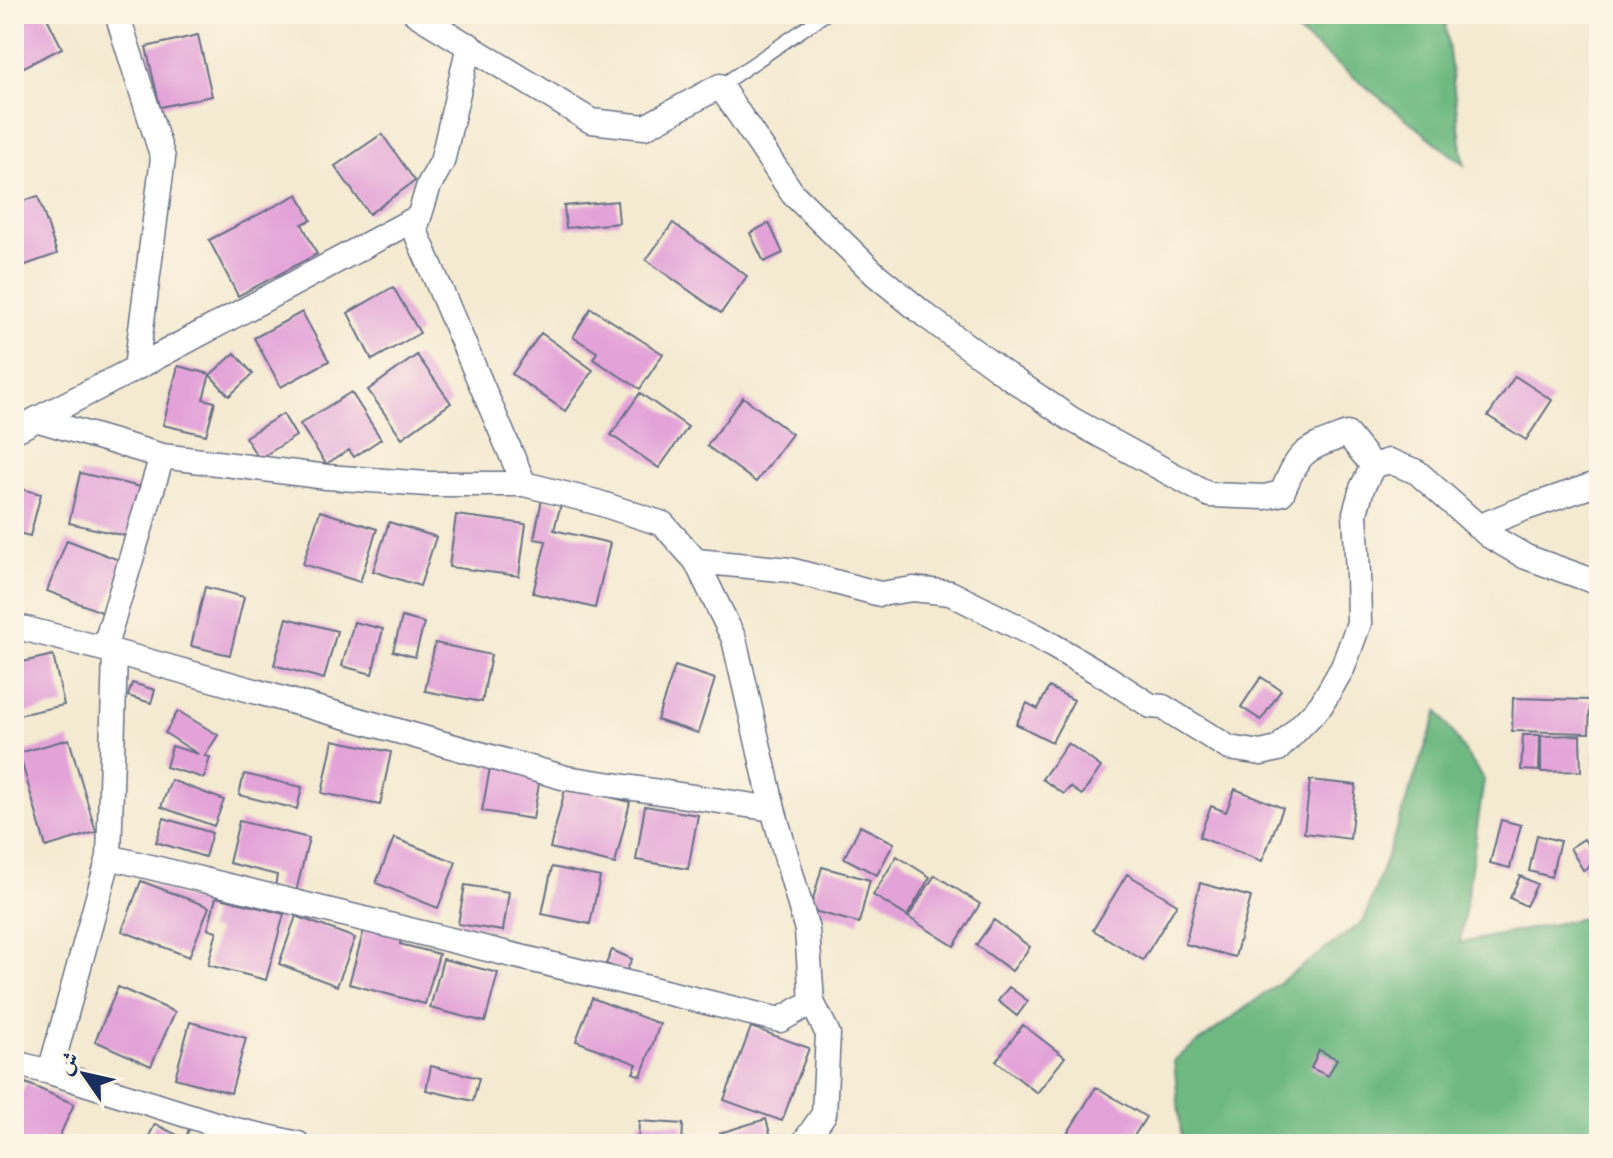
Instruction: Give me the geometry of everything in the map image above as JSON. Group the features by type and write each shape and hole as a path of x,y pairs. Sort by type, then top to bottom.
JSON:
{"street":[{"path":"117,14 163,158 136,368"},
{"path":"416,14 591,121 645,127 720,86 793,194 875,274 936,324 1071,419 1210,495 1265,497 1282,493 1292,467 1307,449 1347,434 1373,466"},
{"path":"415,230 429,185 442,162 469,45"},
{"path":"14,431 411,221 524,484"},
{"path":"39,420 162,456 327,477 428,484 524,484 596,502 663,524 696,561 734,639 773,809 807,930 812,1002 828,1034 824,1114 803,1144"},
{"path":"50,1072 109,857 110,651 162,456"},
{"path":"696,561 790,570 880,594 913,589 950,593 1038,637 1151,706 1163,707 1229,748 1261,753 1278,749 1311,716 1343,667 1359,623 1355,513 1362,488 1373,466 1389,461 1417,472 1488,535 1526,557 1599,583"},
{"path":"1478,527 1599,483"},
{"path":"14,626 566,778 773,809"},
{"path":"109,857 828,1034"},
{"path":"780,1020 812,1002"},
{"path":"14,1063 231,1129 298,1144"}],"lane":[{"path":"720,86 826,14"}],"green space":[{"path":"1274,14 1444,14 1464,165 1291,27"},
{"path":"1438,711 1484,780 1460,943 1599,915 1599,1144 1182,1144 1174,1060 1364,921"}],"building":[{"path":"14,14 45,14 62,48 14,72"},
{"path":"198,35 212,96 160,107 146,47"},
{"path":"382,134 415,181 369,214 335,166"},
{"path":"298,194 311,220 302,224 317,254 238,296 209,240"},
{"path":"38,196 57,254 14,269 14,204"},
{"path":"617,201 619,223 566,228 564,206"},
{"path":"673,223 747,276 721,313 646,260"},
{"path":"769,223 783,253 764,262 750,233"},
{"path":"393,287 420,333 372,360 348,313"},
{"path":"591,308 663,354 640,389 593,359 597,352 573,337"},
{"path":"302,312 329,361 281,387 254,338"},
{"path":"541,333 593,370 565,411 512,374"},
{"path":"235,353 253,374 229,396 210,375"},
{"path":"417,355 451,403 402,438 368,390"},
{"path":"178,366 210,374 203,399 215,402 206,435 163,425"},
{"path":"1515,376 1552,400 1526,440 1488,416"},
{"path":"351,392 381,439 354,457 349,450 326,464 300,424"},
{"path":"640,393 688,427 659,468 611,435"},
{"path":"743,397 792,434 756,482 707,446"},
{"path":"283,414 296,436 259,459 245,437"},
{"path":"80,473 141,487 130,537 69,523"},
{"path":"14,487 41,494 30,536 14,532"},
{"path":"542,499 561,504 554,530 610,543 595,608 533,593 546,541 534,539"},
{"path":"320,511 377,529 360,582 303,564"},
{"path":"456,515 526,524 519,576 449,567"},
{"path":"389,522 436,537 420,586 373,571"},
{"path":"67,540 124,562 104,613 47,591"},
{"path":"205,587 244,597 230,655 191,646"},
{"path":"402,617 424,623 415,657 393,651"},
{"path":"287,618 337,631 324,679 274,665"},
{"path":"354,622 383,629 372,674 342,666"},
{"path":"435,643 491,655 482,702 425,691"},
{"path":"53,655 64,705 14,716 14,664"},
{"path":"675,666 715,679 698,733 657,720"},
{"path":"1261,677 1281,690 1261,720 1241,707"},
{"path":"132,683 155,690 151,703 128,696"},
{"path":"1049,687 1074,700 1052,742 1016,724 1027,703 1038,709"},
{"path":"1513,698 1590,700 1589,733 1512,731"},
{"path":"178,711 218,735 205,756 210,757 204,778 166,767 172,746 198,754 165,733"},
{"path":"1599,729 1599,767 1594,766"},
{"path":"1523,735 1540,735 1539,771 1521,770"},
{"path":"1580,735 1581,771 1541,772 1541,736"},
{"path":"69,739 96,832 46,847 19,753"},
{"path":"333,740 391,752 380,805 322,793"},
{"path":"1068,743 1101,767 1082,795 1070,787 1064,794 1042,779"},
{"path":"491,763 541,772 533,819 482,811"},
{"path":"244,774 302,787 297,809 239,795"},
{"path":"171,780 224,800 214,826 161,807"},
{"path":"1310,780 1356,785 1350,839 1304,833"},
{"path":"566,786 630,802 615,864 550,848"},
{"path":"1235,789 1283,808 1262,861 1199,837 1211,806 1226,812"},
{"path":"645,806 698,815 688,869 636,860"},
{"path":"164,818 212,833 205,857 156,842"},
{"path":"1501,820 1521,825 1510,868 1490,863"},
{"path":"239,821 309,838 296,892 275,887 277,875 229,863"},
{"path":"860,826 894,843 877,875 844,858"},
{"path":"1537,835 1560,841 1551,877 1529,871"},
{"path":"394,838 456,862 438,908 376,883"},
{"path":"1584,839 1598,861 1583,870 1570,848"},
{"path":"897,856 930,877 907,916 873,895"},
{"path":"552,867 600,877 590,924 542,914"},
{"path":"822,867 870,880 859,923 810,910"},
{"path":"1127,874 1177,904 1143,960 1093,930"},
{"path":"935,875 980,904 954,946 908,917"},
{"path":"1520,876 1537,884 1526,906 1510,898"},
{"path":"141,881 209,907 189,957 122,931"},
{"path":"1200,883 1251,897 1235,957 1185,944"},
{"path":"465,885 509,892 503,931 458,924"},
{"path":"216,897 284,914 266,980 208,965 217,931 208,929"},
{"path":"296,916 355,938 337,986 279,964"},
{"path":"994,920 1030,947 1012,971 976,945"},
{"path":"365,926 402,936 400,944 439,954 425,1004 349,984"},
{"path":"612,950 632,959 626,972 606,964"},
{"path":"443,959 498,973 485,1022 430,1008"},
{"path":"118,987 175,1012 151,1066 95,1041"},
{"path":"1009,987 1028,1001 1017,1016 998,1001"},
{"path":"592,998 660,1024 641,1076 633,1073 637,1064 576,1041"},
{"path":"190,1022 246,1038 231,1093 175,1078"},
{"path":"1023,1025 1065,1057 1037,1093 996,1061"},
{"path":"751,1027 809,1048 782,1121 724,1100"},
{"path":"1319,1050 1337,1059 1328,1076 1311,1068"},
{"path":"431,1066 479,1078 473,1101 426,1090"},
{"path":"26,1083 74,1104 56,1144 23,1144 14,1140 14,1109"},
{"path":"1096,1087 1146,1117 1129,1144 1084,1144 1067,1134"},
{"path":"766,1119 773,1144 723,1144 720,1133"},
{"path":"639,1121 683,1124 682,1144 638,1144"},
{"path":"155,1124 185,1139 190,1127 218,1142 145,1144"}]}
